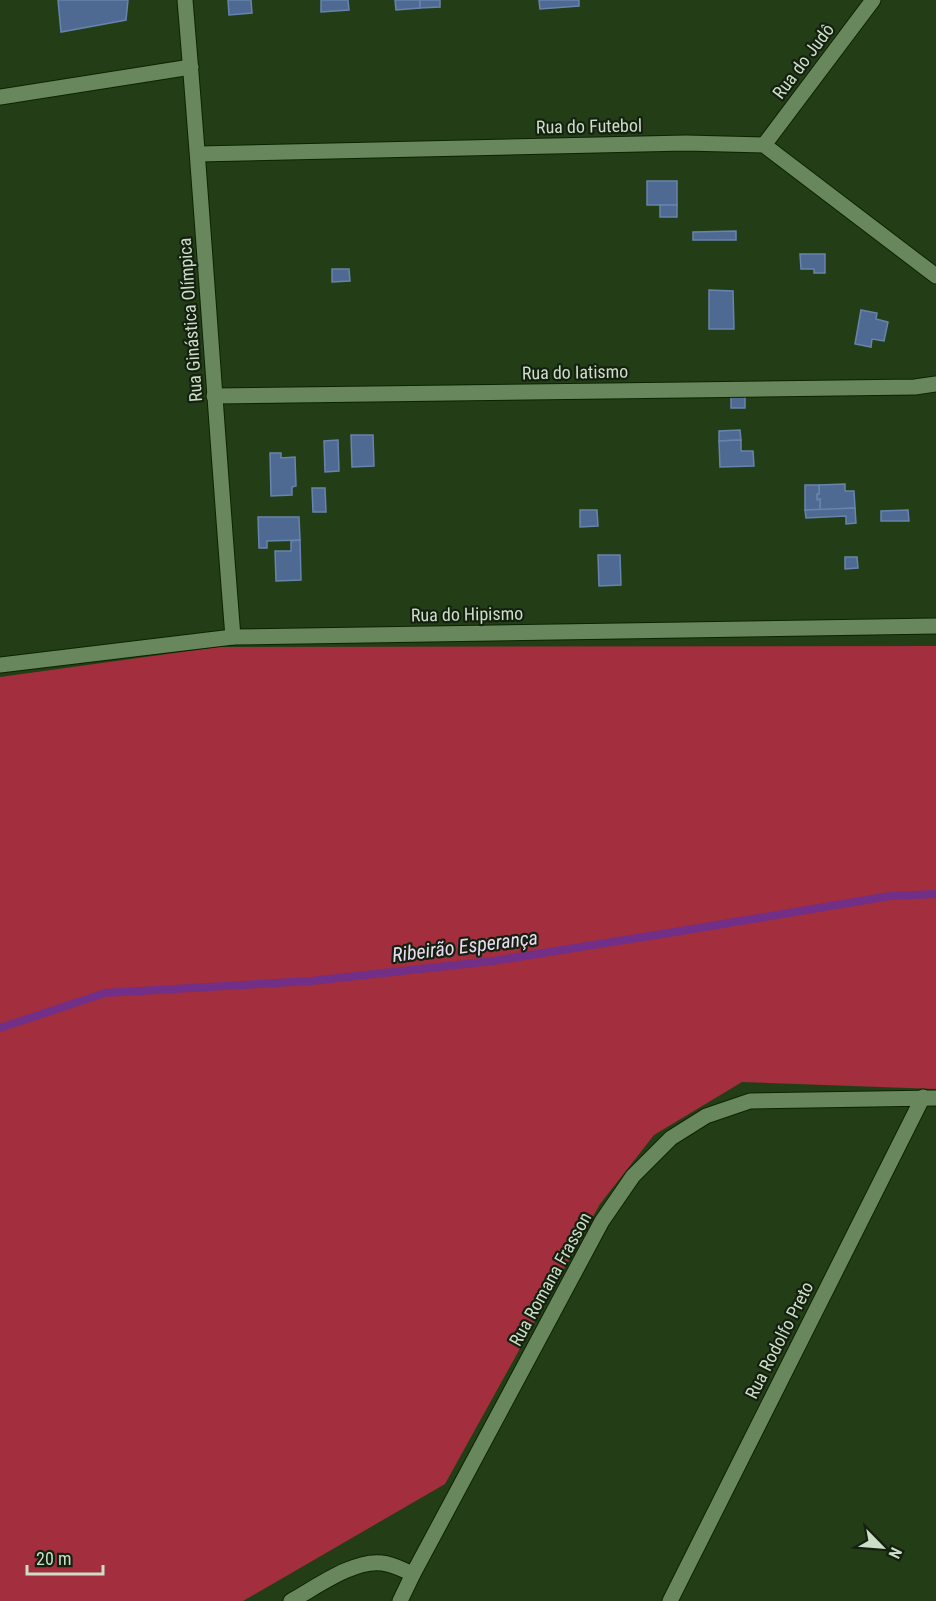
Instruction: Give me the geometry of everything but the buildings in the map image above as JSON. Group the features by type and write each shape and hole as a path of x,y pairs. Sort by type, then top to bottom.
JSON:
{"street":[{"name":"Rua Ginástica Olímpica","path":"185,0 233,637"},
{"name":"Rua do Judô","path":"764,145 873,0"},
{"path":"0,97 191,67"},
{"name":"Rua do Futebol","path":"198,154 674,144 764,145"},
{"path":"764,145 936,276"},
{"name":"Rua do Iatismo","path":"214,396 915,387 936,384"},
{"name":"Rua do Hipismo","path":"0,665 233,637 936,626"},
{"name":"Rua Romana Frasson","path":"400,1601 602,1221 633,1176 671,1138 706,1116 750,1101 930,1098"},
{"name":"Rua Rodolfo Preto","path":"670,1601 930,1098"},
{"path":"291,1601 345,1571 363,1564 381,1563 396,1566 413,1574"}],"shaded area":[{"path":"936,646 936,1089 742,1082 654,1135 600,1204 445,1484 243,1601 0,1601 0,677 218,647"}],"waterway":[{"name":"Ribeirão Esperança","path":"0,1028 105,993 311,981 493,961 890,896 936,894"}]}
